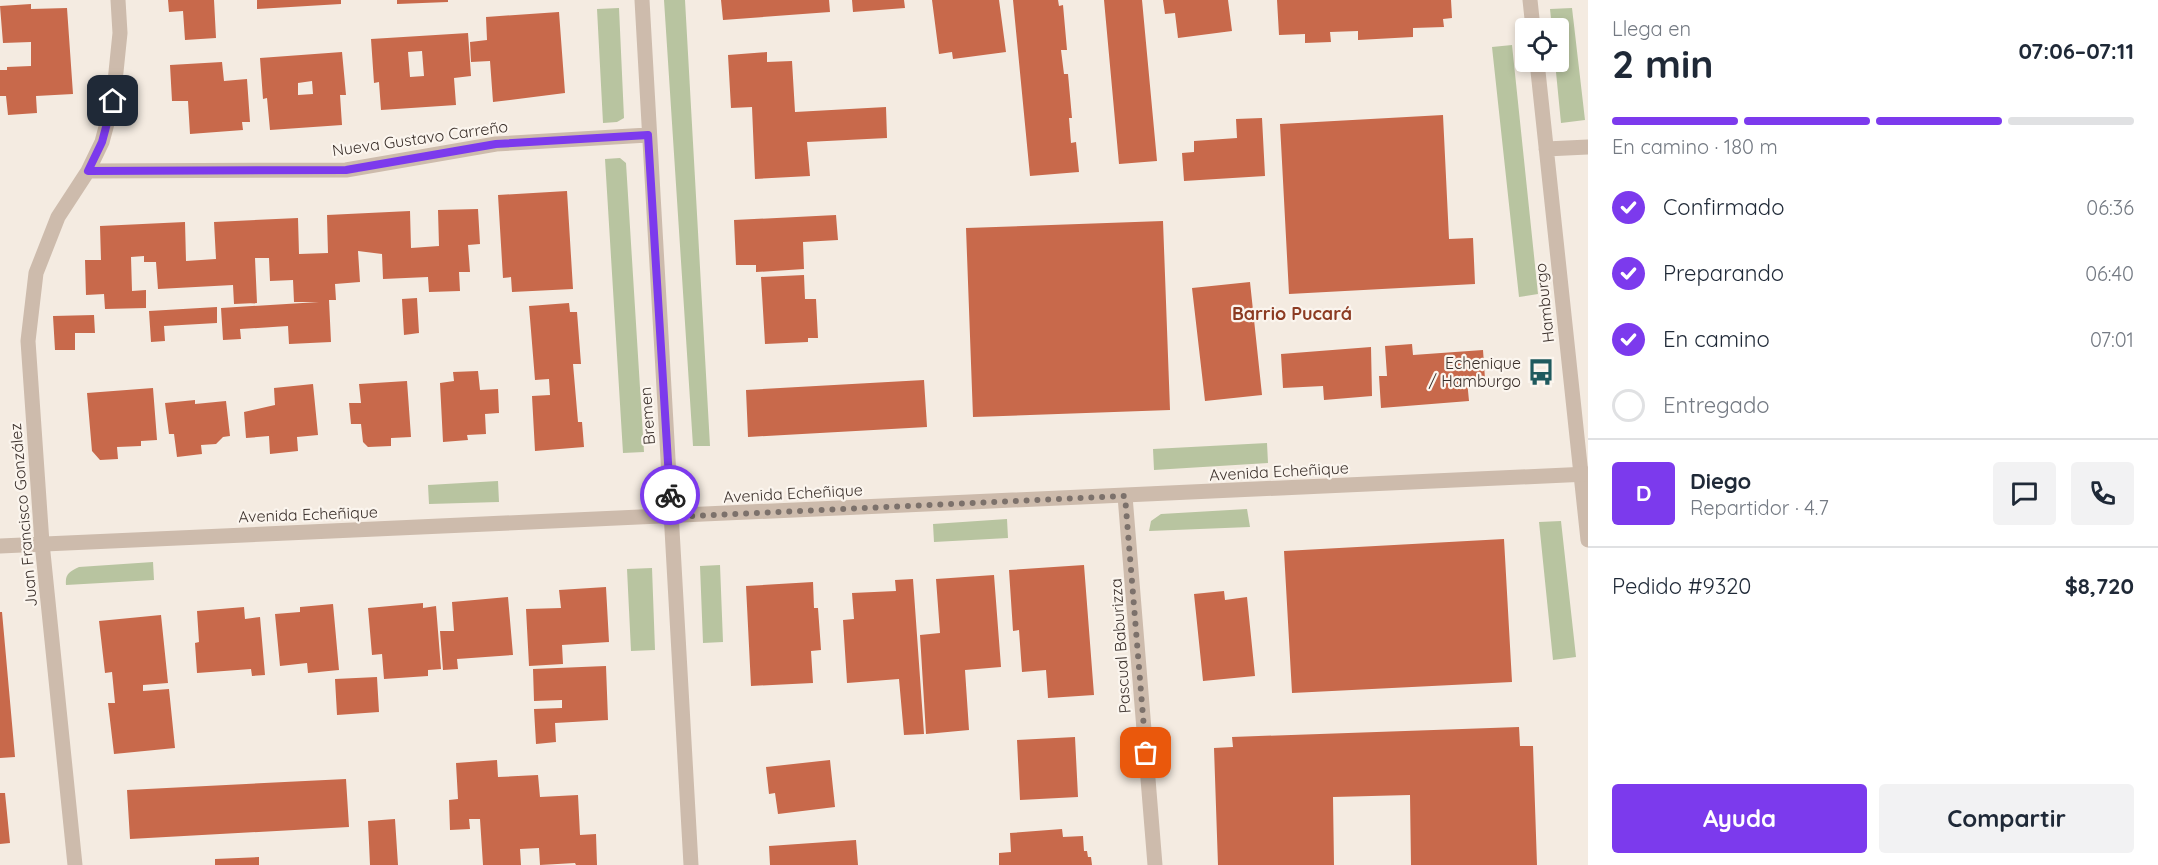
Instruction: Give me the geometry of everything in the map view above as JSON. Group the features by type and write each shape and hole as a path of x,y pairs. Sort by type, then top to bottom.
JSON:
{"street":[{"name":"Juan Francisco González","path":"75,865 42,543 28,341 36,273 58,217 88,171 102,142 113,101 120,33 118,0"},
{"name":"Bremen","path":"642,0 691,865"},
{"path":"1530,0 1532,18"},
{"name":"Hamburgo","path":"1538,72 1585,474 1588,540"},
{"name":"Nueva Gustavo Carreño","path":"88,171 346,170 496,144 648,135"},
{"path":"1546,149 1588,147"},
{"name":"Avenida Echeñique","path":"0,546 1585,474"},
{"name":"Pascual Baburizza","path":"1125,496 1155,865"}],"green space":[{"path":"664,0 685,0 710,446 693,446"},
{"path":"619,8 624,118 617,122 603,123 597,9"},
{"path":"1572,8 1585,120 1561,123 1556,72 1569,72 1569,18 1551,18 1550,9"},
{"path":"1512,45 1538,294 1519,297 1492,47"},
{"path":"620,158 626,163 644,452 623,453 605,159"},
{"path":"1267,443 1268,463 1154,470 1153,449"},
{"path":"498,481 499,502 429,504 428,485"},
{"path":"1247,509 1250,527 1149,531 1151,521 1161,514"},
{"path":"1007,519 1008,538 934,542 933,524"},
{"path":"1561,521 1576,657 1553,660 1539,522"},
{"path":"153,562 154,580 66,585 68,574 79,567"},
{"path":"720,565 723,642 703,643 700,566"},
{"path":"652,568 655,650 631,651 627,569"}],"building":[{"path":"168,0 214,0 216,38 185,40 183,11 169,12"},
{"path":"257,0 341,0 341,4 257,9"},
{"path":"397,0 448,0 448,2 397,4"},
{"path":"721,0 829,0 830,12 723,20"},
{"path":"852,0 904,0 905,8 853,12"},
{"path":"932,0 999,0 1006,52 953,59 952,52 939,54"},
{"path":"1013,0 1058,0 1059,6 1063,5 1067,50 1061,50 1064,74 1068,74 1072,118 1069,118 1071,143 1076,142 1079,172 1030,176"},
{"path":"1104,0 1142,0 1157,161 1119,164"},
{"path":"1163,0 1228,0 1232,31 1178,38 1175,13 1165,14"},
{"path":"1277,0 1451,0 1452,18 1443,19 1444,27 1413,28 1413,37 1358,40 1358,31 1330,32 1331,42 1305,43 1305,34 1279,35"},
{"path":"31,4 31,9 67,8 73,94 36,96 37,113 8,115 6,96 0,96 0,70 7,70 7,67 31,66 31,42 3,43 0,6"},
{"path":"559,12 565,93 493,102 490,61 471,62 470,42 487,40 486,17"},
{"path":"468,33 471,76 454,78 456,105 381,110 379,82 374,83 371,39","holes":["422,51 424,76 410,77 408,52"]},
{"path":"342,52 346,95 340,95 342,125 270,130 267,98 263,99 260,58","holes":["312,81 313,94 298,95 298,83"]},
{"path":"767,52 767,62 792,61 795,112 886,107 887,138 807,142 810,176 755,179 752,107 731,108 728,55"},
{"path":"222,62 224,81 247,79 250,122 242,122 243,130 190,134 188,101 172,101 170,65"},
{"path":"1443,115 1449,239 1473,238 1475,284 1289,294 1280,124"},
{"path":"1262,118 1265,176 1184,181 1182,153 1194,152 1194,141 1237,138 1236,119"},
{"path":"567,191 573,289 512,292 511,277 503,278 498,195"},
{"path":"478,209 480,244 468,245 470,272 459,272 460,291 429,292 428,277 383,279 382,254 358,251 360,282 335,284 336,300 329,300 331,342 289,344 288,326 240,329 241,339 223,340 221,308 319,302 294,302 293,280 270,281 269,258 255,258 257,303 234,304 233,285 158,289 156,262 144,262 144,256 131,257 132,291 146,290 146,308 105,309 104,294 86,295 85,260 101,260 100,226 185,222 186,261 216,259 214,222 298,218 299,254 328,253 327,215 410,211 411,248 439,246 438,210"},
{"path":"836,215 838,240 803,242 804,269 756,272 756,265 736,265 734,220"},
{"path":"1163,221 1170,410 973,417 966,228"},
{"path":"804,275 805,299 816,299 818,338 808,338 808,342 765,344 761,277"},
{"path":"1250,282 1262,395 1205,401 1192,288"},
{"path":"417,298 419,333 404,335 402,299"},
{"path":"569,303 570,312 577,312 581,364 573,364 578,422 582,422 584,447 535,451 532,396 550,395 549,379 535,380 529,306"},
{"path":"217,307 217,323 164,326 165,341 151,342 149,311"},
{"path":"94,315 95,333 75,333 75,350 55,350 53,316"},
{"path":"1412,344 1413,355 1483,350 1485,379 1467,380 1469,401 1381,408 1379,376 1387,376 1385,346"},
{"path":"1371,347 1372,396 1324,400 1323,386 1283,388 1281,354"},
{"path":"478,371 480,390 498,389 499,413 485,414 486,434 467,435 468,440 443,442 440,383 454,381 453,372"},
{"path":"924,380 927,427 748,437 746,390"},
{"path":"407,381 411,437 391,438 391,446 368,447 363,442 361,424 351,424 349,403 361,403 359,384"},
{"path":"313,384 318,435 297,437 298,451 270,454 269,436 246,438 244,412 275,405 274,388"},
{"path":"153,388 157,440 141,441 141,446 117,447 118,459 100,460 92,451 87,393"},
{"path":"195,400 195,404 226,401 230,436 223,437 216,444 201,445 202,454 177,457 174,434 169,434 165,403"},
{"path":"1504,539 1512,682 1292,693 1284,551"},
{"path":"1084,565 1094,695 1048,698 1046,670 1022,672 1019,630 1013,631 1009,570"},
{"path":"994,575 1001,667 965,670 969,730 926,734 920,635 940,633 936,579"},
{"path":"913,579 924,734 904,735 899,679 847,683 843,620 854,619 852,593 896,591 895,580"},
{"path":"813,582 814,608 818,608 821,650 811,651 813,683 751,686 746,586"},
{"path":"606,587 609,642 562,645 563,664 529,666 526,609 561,608 559,590"},
{"path":"1224,591 1225,600 1247,597 1255,676 1203,681 1194,594"},
{"path":"508,597 513,655 457,659 458,669 443,670 440,631 454,631 452,602"},
{"path":"423,603 423,608 436,606 441,669 428,670 428,676 384,679 382,654 372,655 368,608"},
{"path":"333,604 339,670 308,673 307,663 280,666 275,614 300,612 300,607"},
{"path":"244,607 245,619 260,617 265,675 252,676 251,669 197,673 195,643 199,642 197,611"},
{"path":"0,612 2,612 15,757 0,758"},
{"path":"161,615 168,683 143,685 143,691 169,689 175,748 114,754 108,703 115,703 112,672 105,673 99,621"},
{"path":"606,666 608,720 555,723 556,742 536,744 534,709 562,708 562,700 534,701 533,669"},
{"path":"377,677 379,712 337,715 335,679"},
{"path":"1519,727 1520,746 1533,746 1537,865 1411,865 1410,795 1333,797 1334,865 1218,865 1214,748 1233,747 1232,737"},
{"path":"1075,737 1078,797 1020,800 1017,740"},
{"path":"497,760 498,777 538,775 540,797 578,795 580,835 596,834 597,865 576,865 575,863 540,865 539,848 520,849 521,865 483,865 480,819 469,819 470,829 450,830 449,800 458,799 456,763"},
{"path":"830,760 835,807 778,814 775,793 769,794 766,767"},
{"path":"346,779 349,827 130,839 127,790"},
{"path":"0,793 5,793 10,843 0,844"},
{"path":"395,819 398,865 370,865 368,821"},
{"path":"1062,829 1063,837 1083,836 1084,851 1087,851 1088,857 1091,857 1092,865 999,865 999,853 1011,852 1010,833"},
{"path":"856,840 858,865 770,865 769,846"},
{"path":"259,857 259,865 215,865 215,859"}],"way so far":[{"path":"670,495 671,517 1125,496 1146,753"}],"place":[{"name":"Echenique / Hamburgo","path":"1541,372"}],"district":[{"name":"Barrio Pucará","path":"1292,313"}],"route":[{"path":"113,101 102,142 88,171 346,170 496,144 648,135 670,495"}]}
